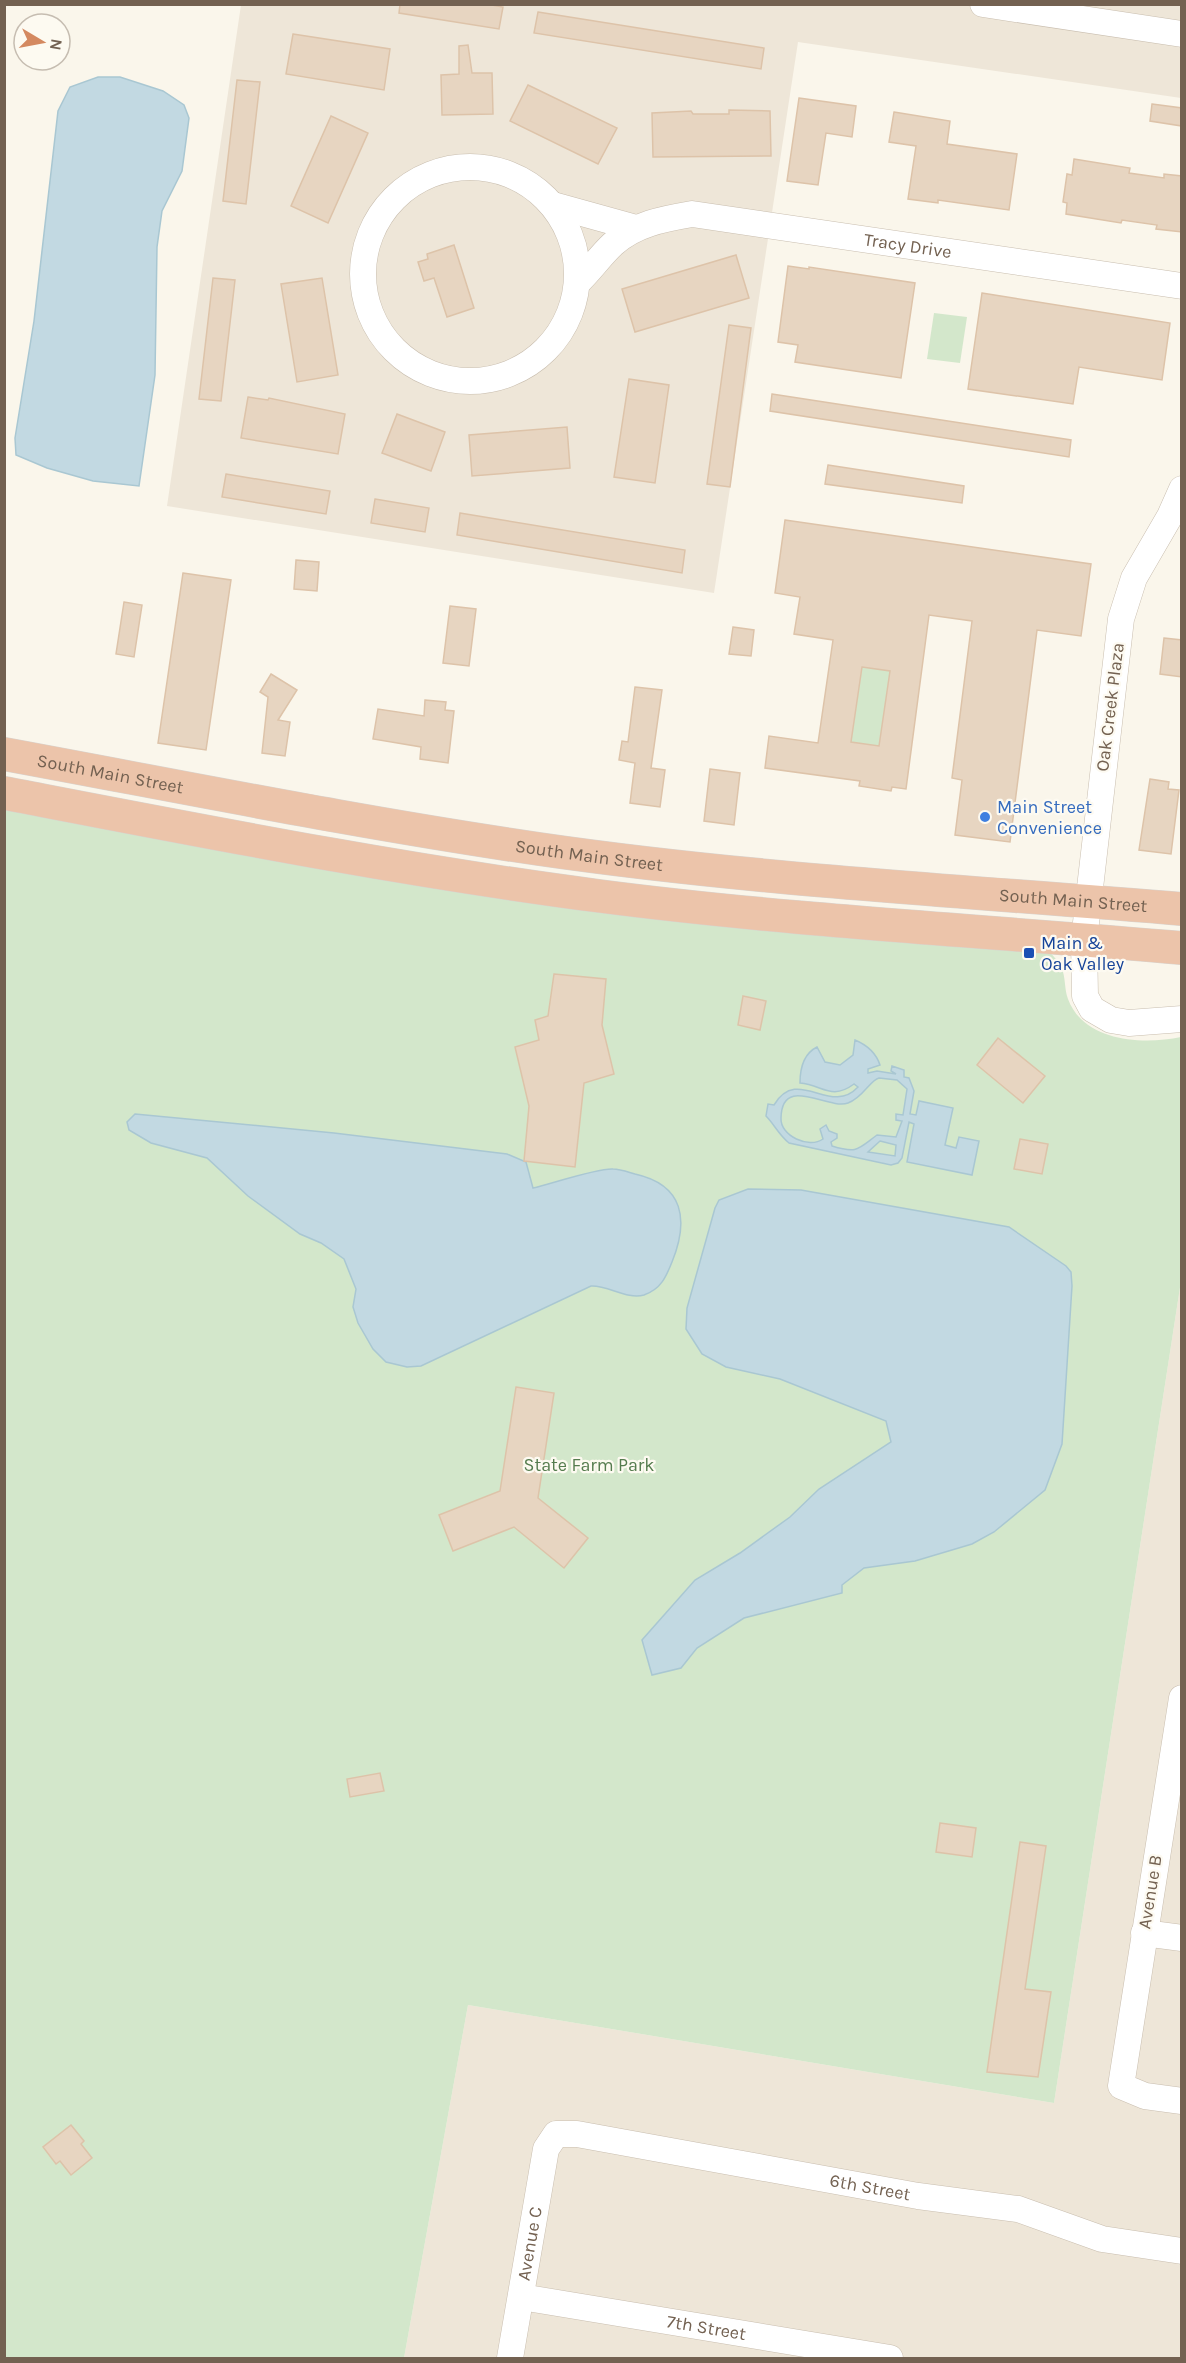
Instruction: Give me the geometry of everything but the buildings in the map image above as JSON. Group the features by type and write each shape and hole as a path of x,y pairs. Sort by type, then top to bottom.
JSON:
{"highway":[{"name":"South Main Street","path":"4,754 263,804 538,849 755,876 1182,909"},
{"path":"4,793 358,861 533,887 782,915 1182,948"},
{"path":"533,887 538,849"}],"street":[{"path":"983,4 1182,34"},
{"name":"Tracy Drive","path":"454,168 495,169 526,183 553,205 573,242 577,283 569,316 558,336 543,353 514,372 480,381 445,379 412,365 386,342 369,310 362,275 368,239 385,208 397,195 424,177 454,168"},
{"name":"Tracy Drive","path":"553,205 636,228"},
{"name":"Tracy Drive","path":"577,283 612,245 636,228 665,218 692,214 1182,286"},
{"name":"Oak Creek Plaza","path":"1182,489 1170,516 1134,578 1121,619 1084,940 1084,987 1092,1009 1111,1020 1129,1023 1182,1019"},
{"name":"Avenue B","path":"1182,1698 1175,1780 1144,1933 1121,2086 1145,2096 1182,2101"},
{"path":"1144,1933 1182,1938"},
{"name":"6th Street","path":"556,2134 577,2134 918,2196 1018,2209 1092,2236 1182,2252"},
{"name":"Avenue C","path":"510,2358 546,2149 556,2134"},
{"name":"7th Street","path":"521,2297 890,2358"}],"shaded area":[{"path":"241,5 1181,5 1181,98 798,42 714,593 167,506"},
{"path":"1181,1281 1181,2358 404,2358 468,2005 1054,2103"}],"green space":[{"path":"934,313 967,317 960,363 927,359"},
{"path":"862,667 890,671 879,746 851,742"},
{"name":"State Farm Park","path":"5,806 1047,949 1063,971 1068,999 1076,1013 1087,1024 1101,1032 1133,1040 1181,1037 1181,1281 1054,2103 468,2005 404,2358 5,2358"}],"water":[{"path":"98,77 120,77 163,91 184,105 189,118 182,171 162,211 157,247 155,375 139,486 93,481 47,468 16,455 15,438 34,321 58,111 70,87"},
{"path":"855,1040 870,1050 880,1065 868,1069 868,1073 877,1071 896,1074 891,1071 892,1066 904,1070 904,1077 909,1078 914,1091 910,1114 916,1115 919,1101 953,1108 945,1145 956,1148 959,1137 979,1141 972,1175 907,1162 914,1124 909,1122 902,1158 898,1163 891,1165 789,1143 785,1140 766,1116 768,1104 774,1105 783,1094 793,1090 836,1097 847,1095 858,1087 854,1084 846,1089 833,1092 800,1083 803,1062 808,1054 817,1047 825,1062 840,1065 853,1055","holes":["879,1078 897,1080 907,1089 903,1115 896,1114 896,1120 902,1121 896,1137 877,1135 861,1147 847,1150 832,1146 831,1142 837,1138 837,1134 829,1131 826,1125 820,1129 823,1139 817,1142 796,1139 785,1130 781,1118 783,1105 789,1098 797,1096 839,1104 848,1103","880,1141 896,1145 895,1156 868,1152"]},
{"path":"135,1114 334,1133 507,1154 526,1162 533,1188 596,1171 621,1170 651,1179 664,1186 673,1196 681,1219 677,1247 662,1282 644,1295 631,1296 591,1286 421,1366 407,1367 386,1362 373,1349 358,1323 353,1307 356,1289 344,1259 321,1243 300,1234 248,1196 207,1158 151,1143 129,1130 127,1122"},
{"path":"748,1189 801,1190 1009,1227 1066,1266 1071,1272 1072,1286 1062,1444 1045,1490 994,1532 972,1544 915,1561 864,1568 842,1585 842,1593 744,1618 697,1648 681,1668 652,1675 642,1640 695,1580 740,1553 790,1517 819,1489 891,1442 886,1421 780,1379 726,1367 702,1354 686,1329 687,1308 715,1208 719,1200"}],"place":[{"name":"Main Street Convenience","path":"985,817"},
{"name":"Main & Oak Valley","path":"1029,953"}]}
